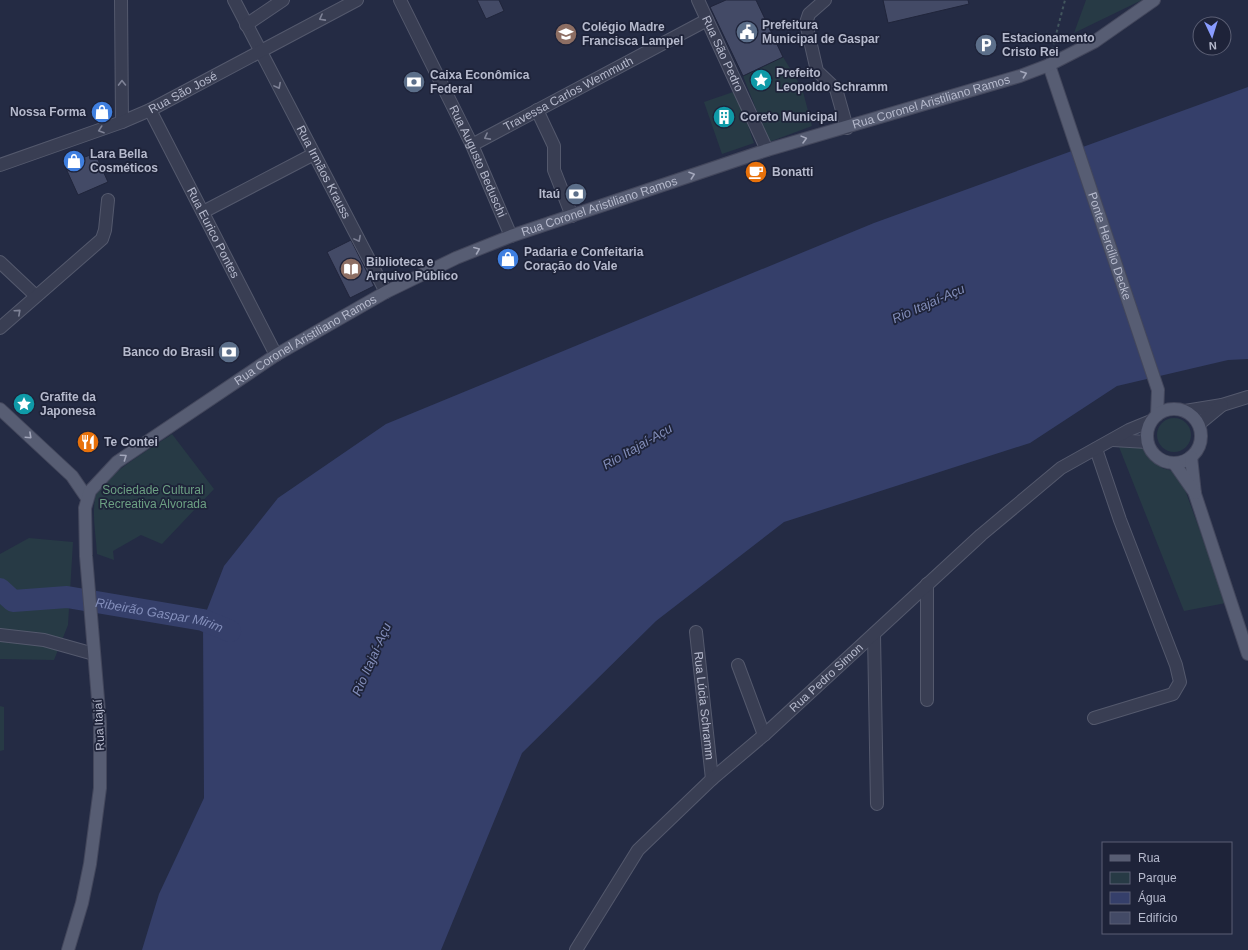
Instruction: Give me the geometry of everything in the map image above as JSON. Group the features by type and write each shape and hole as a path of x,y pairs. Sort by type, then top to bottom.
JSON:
{"main road":[{"name":"Rua Coronel Aristiliano Ramos","path":"87,498 95,483 117,462 276,356 386,292 456,258 511,236 767,150 847,128 1004,81 1049,65 1094,42 1154,0"},
{"name":"Ponte Hercílio Decke","path":"1049,65 1157,387"},
{"path":"1157,387 1181,409 1194,416 1199,424 1202,433 1201,442 1191,457 1183,462 1174,463 1160,459 1154,455 1148,442 1147,431 1154,418 1157,387"},
{"path":"0,409 72,476 87,498"},
{"path":"1154,418 1181,409"},
{"path":"1191,457 1195,494 1248,654"},
{"path":"1174,463 1195,494"},
{"path":"72,476 95,483"},
{"name":"Rua Itajaí","path":"68,950 82,903 90,864 100,788 100,723 84,526 87,498"}],"street":[{"path":"121,0 122,122"},
{"name":"Rua Irmãos Krauss","path":"234,0 386,292"},
{"path":"246,25 283,0"},
{"name":"Rua São José","path":"0,165 122,122 150,110 357,0"},
{"name":"Rua Augusto Beduschi","path":"400,0 472,145 511,236"},
{"name":"Rua São Pedro","path":"698,0 767,150"},
{"path":"825,0 809,14 806,23 817,71 836,89 847,128"},
{"name":"Travessa Carlos Wemmuth","path":"472,145 707,20"},
{"name":"Rua Eurico Pontes","path":"150,110 276,356"},
{"path":"537,110 554,146 554,170 572,216"},
{"path":"203,212 314,154"},
{"path":"0,328 102,238 105,230 108,200"},
{"path":"0,262 36,296"},
{"path":"1181,409 1222,405 1248,397"},
{"path":"1199,424 1222,405"},
{"name":"Rua Pedro Simon","path":"576,950 638,850 712,779 764,735 981,535 1061,468 1129,430 1154,418"},
{"path":"1112,440 1148,442"},
{"path":"1094,718 1173,694 1180,682 1176,665 1120,520 1096,449"},
{"path":"927,584 927,700"},
{"name":"Rua Lúcia Schramm","path":"696,632 712,779"},
{"path":"874,634 877,804"},
{"path":"0,635 94,648"},
{"path":"738,665 764,735"}],"path":[{"path":"1049,65 1065,0"}],"green space":[{"path":"1086,0 1142,0 1074,33"},
{"path":"783,57 802,88 812,126 769,142 743,76"},
{"path":"736,91 754,143 722,154 704,102"},
{"path":"1174,418 1186,423 1191,435 1186,447 1174,452 1162,447 1157,435 1162,423"},
{"name":"Sociedade Cultural Recreativa Alvorada","path":"172,434 214,489 162,544 141,535 113,551 114,560 97,554 94,512 95,498 99,490 117,472"},
{"path":"1141,442 1162,468 1179,473 1226,603 1184,611 1119,447"},
{"path":"29,538 73,542 68,625 54,660 0,659 0,554"},
{"path":"0,706 4,707 4,750 0,751"}],"water":[{"name":"Rio Itajaí-Açu","path":"1248,87 1248,359 1228,360 1117,386 1030,443 784,522 656,621 522,753 441,950 142,950 159,894 204,798 203,620 224,566 278,498 386,424 874,223"}],"building":[{"path":"477,0 499,0 504,11 486,19"},
{"name":"Prefeitura Municipal de Gaspar","path":"726,0 756,0 783,57 743,76 710,7"},
{"path":"883,0 968,0 969,4 888,23"},
{"name":"Coreto Municipal","path":"724,109 731,113 733,121 728,127 720,127 715,121 716,113"},
{"path":"95,153 108,182 78,195 63,162 79,155 80,159"},
{"name":"Biblioteca e Arquivo Público","path":"351,240 374,286 350,298 327,252"}],"waterway":[{"name":"Ribeirão Gaspar Mirim","path":"0,589 13,601 67,597 203,620 230,631"}],"place":[{"name":"Prefeitura Municipal de Gaspar","path":"747,32"},
{"name":"Colégio Madre Francisca Lampel","path":"566,34"},
{"name":"Estacionamento Cristo Rei","path":"986,45"},
{"name":"Prefeito Leopoldo Schramm","path":"761,80"},
{"name":"Caixa Econômica Federal","path":"414,82"},
{"name":"Nossa Forma","path":"102,112"},
{"name":"Coreto Municipal","path":"724,117"},
{"name":"Lara Bella Cosméticos","path":"74,161"},
{"name":"Bonatti","path":"756,172"},
{"name":"Itaú","path":"576,194"},
{"name":"Padaria e Confeitaria Coração do Vale","path":"508,259"},
{"name":"Biblioteca e Arquivo Público","path":"351,269"},
{"name":"Banco do Brasil","path":"229,352"},
{"name":"Grafite da Japonesa","path":"24,404"},
{"name":"Te Contei","path":"88,442"}]}
